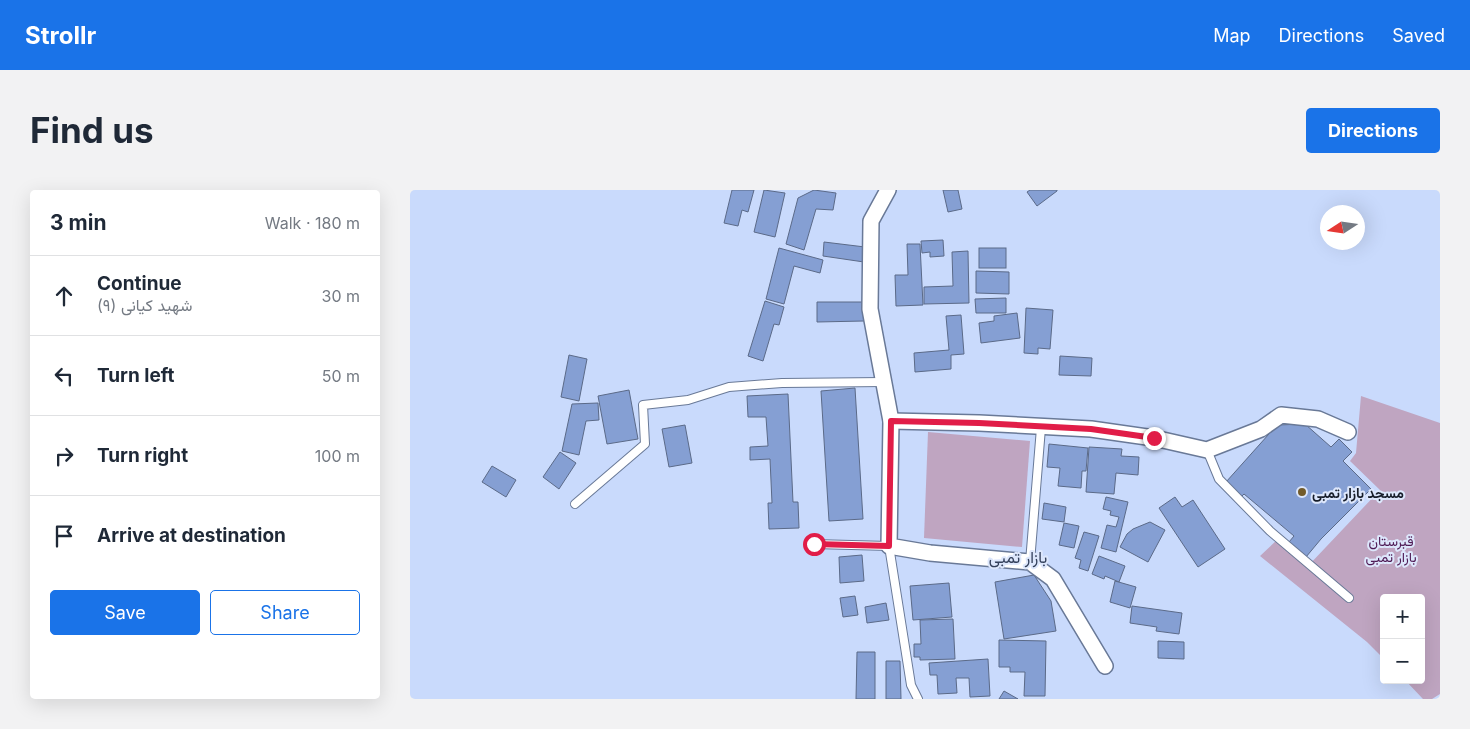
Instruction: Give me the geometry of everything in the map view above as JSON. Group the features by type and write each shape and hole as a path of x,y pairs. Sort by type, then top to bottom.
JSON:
{"street":[{"path":"888,190 872,221 870,309 891,421 889,546 930,553 1030,562 1053,579 1105,666"},
{"path":"891,421 979,423 1041,428 1091,429 1154,438 1207,450 1260,429 1281,415 1318,420 1348,432"}],"lane":[{"path":"575,504 645,444 643,405 688,400 729,386 782,383 884,382"},
{"path":"1030,562 1041,428"},
{"path":"1207,450 1219,479 1270,530 1349,598"},
{"path":"814,544 889,546 911,685 918,699"}],"green space":[{"name":"قبرستان بازار تمبی","path":"1361,396 1440,423 1440,694 1432,699 1423,699 1409,684 1425,684 1425,594 1380,594 1380,655 1367,642 1260,556 1278,539 1308,566 1380,490 1350,461 1356,453"},
{"path":"928,432 1030,441 1022,547 924,538"}],"building":[{"path":"732,190 754,190 748,212 742,210 738,226 724,223"},
{"path":"764,190 785,193 775,237 754,232"},
{"path":"814,190 836,193 833,210 816,209 804,250 786,244 798,198"},
{"path":"943,190 958,190 962,209 948,212"},
{"path":"1030,190 1057,191 1037,206 1027,192"},
{"path":"943,240 944,256 930,257 930,252 922,253 921,241"},
{"path":"824,242 865,247 864,262 823,256"},
{"path":"907,244 920,244 923,305 896,306 895,275 908,275"},
{"path":"779,248 823,260 820,273 794,266 784,304 766,299"},
{"path":"979,248 1006,248 1006,268 979,268"},
{"path":"968,251 969,303 924,304 924,287 953,286 952,252"},
{"path":"976,271 1009,272 1009,294 976,293"},
{"path":"1006,298 1006,313 976,313 975,299"},
{"path":"765,301 784,307 779,325 774,324 763,361 748,356"},
{"path":"817,302 863,302 864,321 817,322"},
{"path":"1026,308 1053,310 1050,349 1038,348 1038,354 1024,353"},
{"path":"1017,313 1020,338 981,343 979,323 994,321 994,316"},
{"path":"961,315 964,354 951,355 951,369 915,372 914,353 949,350 946,316"},
{"path":"569,355 587,359 579,401 561,397"},
{"path":"1060,356 1092,358 1091,376 1059,375"},
{"path":"855,388 863,519 829,521 821,391"},
{"path":"629,390 638,439 607,444 598,396"},
{"path":"788,394 793,502 798,502 799,528 769,529 768,503 772,503 770,459 750,460 750,447 768,446 766,417 748,417 747,396"},
{"path":"598,403 599,420 586,421 579,455 562,451 572,404"},
{"name":"مسجد بازار تمبی","path":"1305,424 1331,447 1339,439 1352,452 1343,461 1371,489 1321,539 1306,557 1289,542 1294,536 1244,494 1241,497 1226,482 1277,425"},
{"path":"685,425 692,463 669,467 662,429"},
{"path":"1049,444 1088,448 1086,471 1082,471 1081,488 1058,486 1060,468 1047,467"},
{"path":"1089,447 1122,449 1121,456 1139,457 1138,475 1116,473 1114,494 1086,492"},
{"path":"560,452 576,463 559,489 543,477"},
{"path":"492,466 516,480 506,497 482,482"},
{"path":"1106,497 1128,502 1116,552 1101,548 1107,525 1116,527 1119,517 1110,515 1111,511 1103,509"},
{"path":"1175,497 1182,507 1193,500 1225,549 1198,567 1159,508"},
{"path":"1044,503 1066,507 1064,522 1042,519"},
{"path":"1150,522 1165,530 1148,562 1120,547 1127,534 1133,529"},
{"path":"1064,523 1079,526 1074,548 1059,545"},
{"path":"1084,532 1099,536 1088,571 1079,568 1081,560 1075,558"},
{"path":"862,555 864,581 840,583 839,557"},
{"path":"1099,556 1125,566 1119,582 1105,576 1104,579 1092,574"},
{"path":"1034,575 1051,601 1056,631 1004,639 995,582"},
{"path":"1115,581 1136,587 1130,608 1110,602"},
{"path":"949,583 952,617 913,620 910,586"},
{"path":"855,596 858,615 843,617 840,598"},
{"path":"886,603 889,620 867,623 865,607"},
{"path":"1132,606 1182,613 1179,634 1156,631 1157,627 1130,623"},
{"path":"953,619 955,659 920,660 920,657 914,657 914,644 921,644 920,620"},
{"path":"999,640 1046,641 1045,696 1024,696 1025,672 1010,672 1010,667 999,667"},
{"path":"1158,641 1184,642 1184,659 1158,658"},
{"path":"857,652 875,652 875,699 856,699"},
{"path":"988,659 990,696 970,697 969,678 956,678 957,693 938,694 937,675 930,675 929,663"},
{"path":"886,661 900,661 901,699 886,699"},
{"path":"1004,691 1018,699 999,699"}],"place":[{"name":"مسجد بازار تمبی","path":"1302,492"}],"district":[{"name":"بازار تمبی","path":"1018,557"}],"route":[{"path":"814,544 889,546 891,421 979,423 1041,428 1091,429 1154,438"}]}
